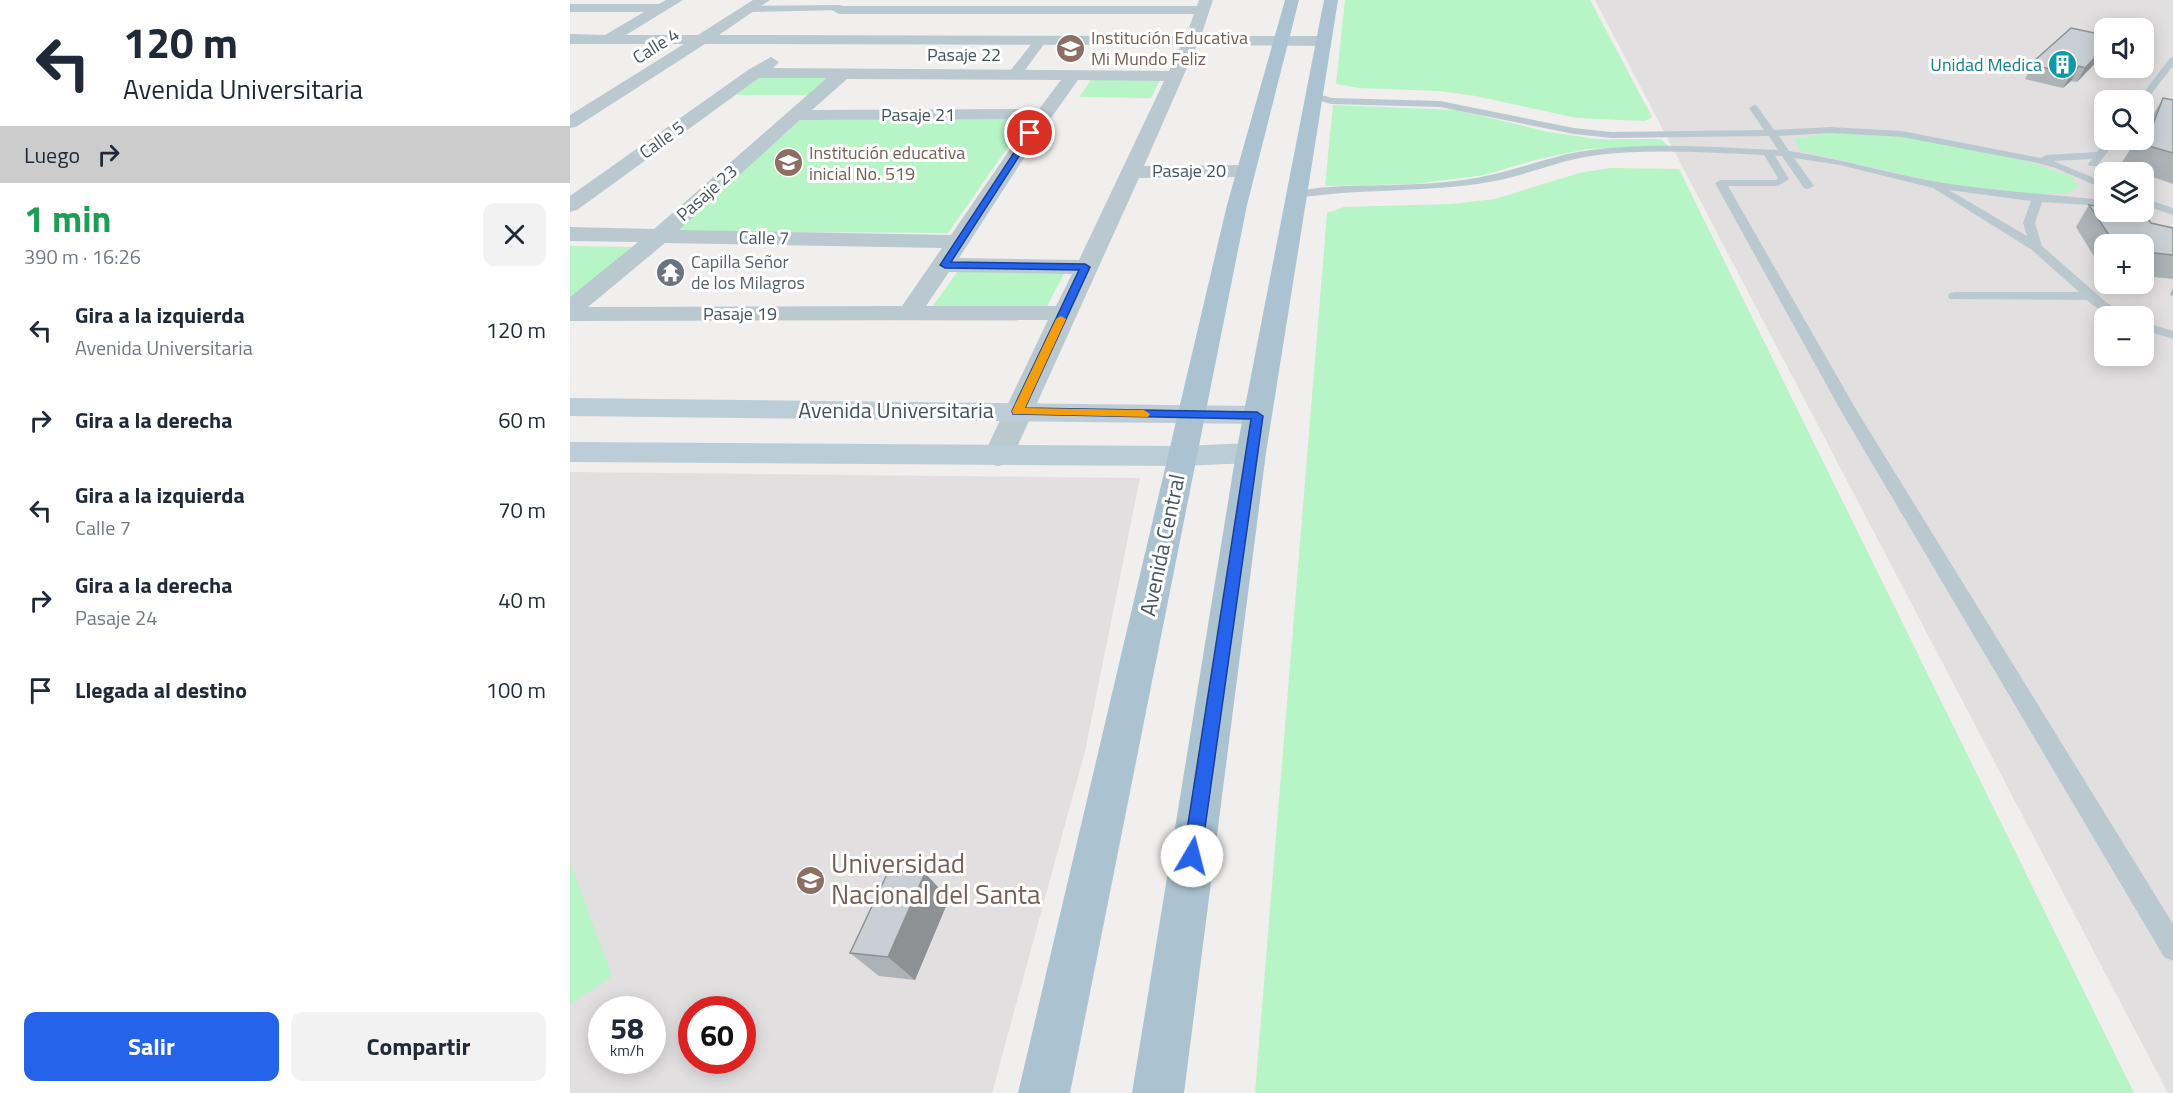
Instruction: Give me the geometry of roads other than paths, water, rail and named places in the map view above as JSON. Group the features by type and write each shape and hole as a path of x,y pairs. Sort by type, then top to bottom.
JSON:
{"main road":[{"name":"Avenida Central","path":"1044,1093 1180,456 1244,171 1292,0"},
{"path":"1158,1093 1251,453 1331,0"},
{"name":"Avenida Universitaria","path":"570,407 1017,411 1257,416"},
{"path":"570,452 998,456 1180,456 1251,453"}],"street":[{"name":"Calle 5","path":"570,206 803,39 853,0"},
{"path":"920,10 934,0"},
{"path":"570,8 670,4"},
{"path":"580,55 670,4"},
{"path":"756,4 839,9 920,10 1205,5 1193,40 1174,76 1134,172 1085,267 998,456"},
{"name":"Calle 4","path":"570,123 756,4"},
{"path":"570,39 1323,41"},
{"path":"1015,74 1041,40"},
{"name":"Pasaje 22","path":"754,73 1174,76"},
{"name":"Pasaje 23","path":"570,309 659,236 842,74"},
{"path":"909,313 945,265 957,242 1043,114 1074,75"},
{"name":"Pasaje 21","path":"794,115 1043,114"},
{"name":"Pasaje 20","path":"1134,172 1244,171"},
{"name":"Calle 7","path":"570,234 957,242"},
{"path":"945,265 1085,267"},
{"name":"Pasaje 19","path":"570,314 1064,313"}],"lane":[{"path":"2150,90 2173,60"},
{"path":"1314,96 1331,101 1440,104 1470,108 1574,131 1611,135 1831,130 1902,134 2034,159 2094,182"},
{"path":"1754,108 1770,133 1784,179 1778,183 1721,183 1849,411 2173,948"},
{"path":"1298,195 1322,191 1405,188 1490,179 1550,161 1592,153 1680,149 1776,152 1840,162 1931,184 2038,198 2094,201"},
{"path":"2084,177 2101,150"},
{"path":"1776,152 1808,186"},
{"path":"2034,159 2098,154"},
{"path":"2071,199 2082,196 2089,189 2084,177"},
{"path":"1931,184 2036,247 2091,296 2106,306"},
{"path":"2036,247 2030,223 2038,198"},
{"path":"2154,205 2170,211"},
{"path":"2154,209 2170,211"},
{"path":"1955,296 2091,296"},
{"path":"2154,329 2173,335"}],"place":[{"name":"Institución Educativa Mi Mundo Feliz","path":"1070,48"},
{"name":"Unidad Medica","path":"2063,65"},
{"name":"Institución educativa inicial No. 519","path":"788,163"},
{"name":"Capilla Señor de los Milagros","path":"670,272"},
{"name":"Universidad Nacional del Santa","path":"810,880"}]}
